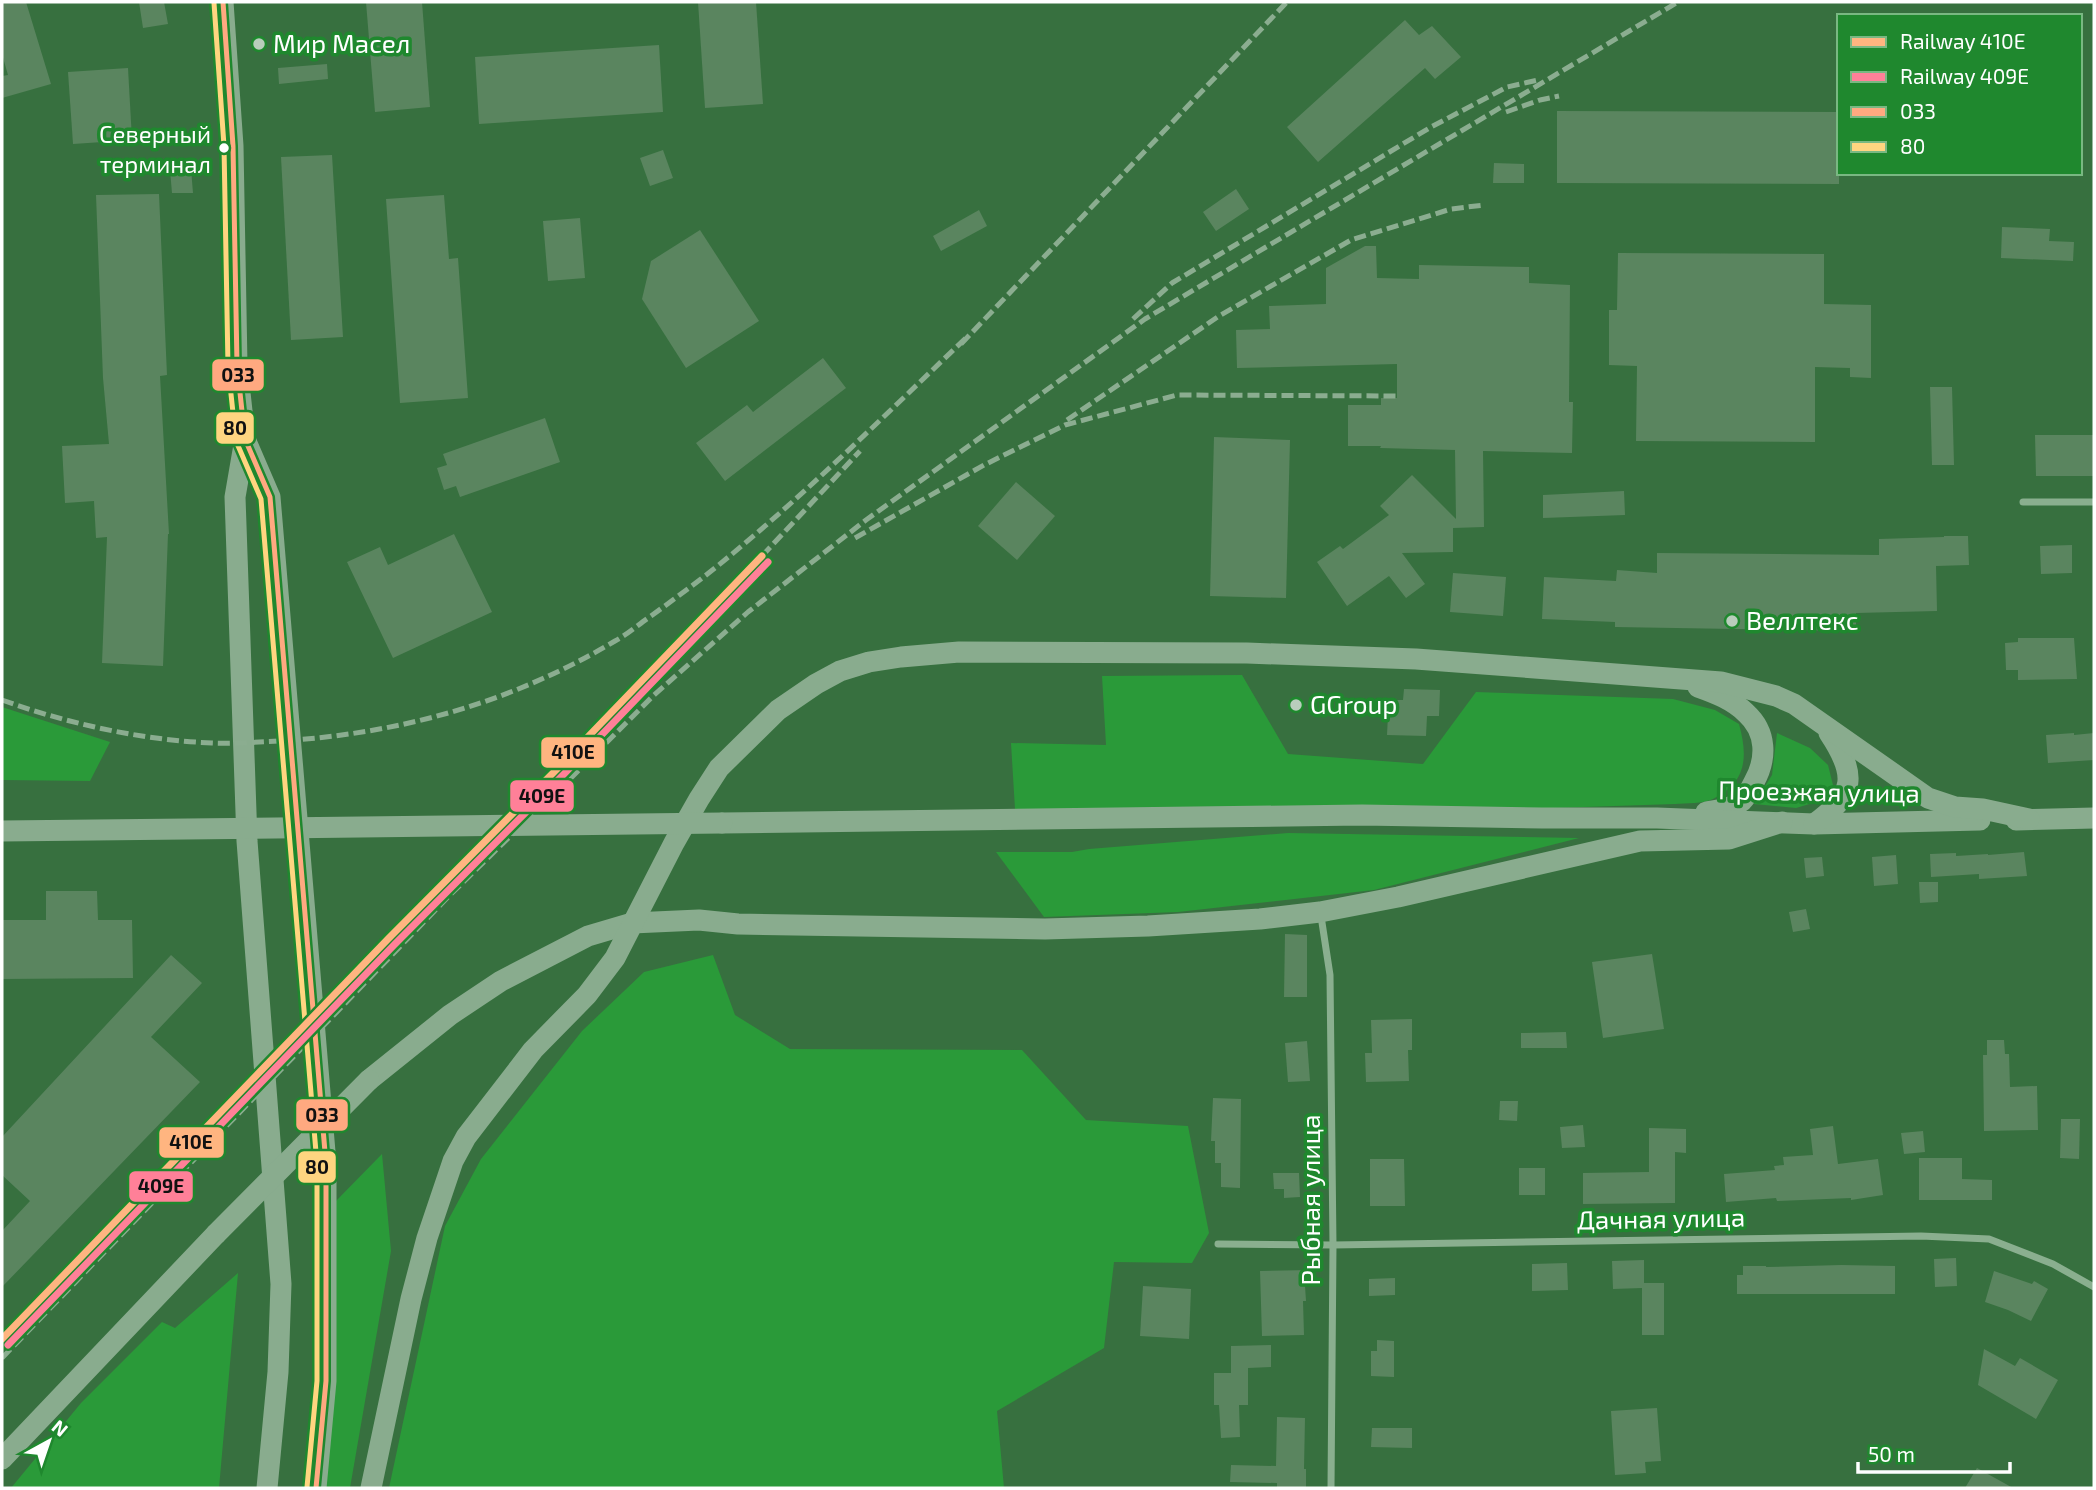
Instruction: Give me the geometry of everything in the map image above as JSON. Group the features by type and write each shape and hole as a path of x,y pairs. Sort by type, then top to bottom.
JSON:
{"main road":[{"path":"223,2 233,146 237,365 245,439 235,497 247,841 281,1284 278,1372 267,1488"},
{"path":"245,439 270,497 326,1164 326,1381 316,1488"},
{"path":"371,1488 411,1299 427,1238 453,1161 466,1138 533,1050 587,995 615,958 692,810 719,768 758,728 798,695 840,671 869,662 959,652 1247,653 1416,659 1721,682 1776,696 1794,704 1928,798 1955,807 1983,809 2029,819"},
{"path":"1657,818 1727,808 1741,801 1757,778 1765,750 1760,732 1747,713 1714,693 1670,677"},
{"path":"1814,824 1833,810 1844,794 1849,777 1842,751 1823,724"},
{"name":"Проезжая улица","path":"2,831 1362,815 1657,818 1814,824 2094,818"},
{"path":"2,1459 216,1234 369,1080 450,1015 500,981 588,936 632,923 699,920 738,924 1045,929 1234,921 1320,912 1398,897 1640,841 1729,839 1782,822"}],"street":[{"path":"2023,502 2094,502"},
{"name":"Рыбная улица","path":"1320,912 1330,975 1333,1245 1331,1488"},
{"name":"Дачная улица","path":"1218,1244 1333,1245 1921,1236 1989,1239 2053,1264 2094,1287"}],"green space":[{"path":"1242,675 1288,754 1423,764 1476,692 1673,699 1715,710 1739,724 1744,758 1739,776 1733,785 1713,799 1699,803 1317,816 1015,809 1011,743 1106,745 1102,676"},
{"path":"2,707 110,742 90,781 2,780"},
{"path":"1777,733 1810,748 1828,765 1833,785 1823,800 1796,808 1754,804 1772,775"},
{"path":"1288,833 1579,838 1374,890 1178,912 1044,917 996,852 1072,852"},
{"path":"713,955 735,1015 790,1049 1022,1050 1086,1120 1188,1126 1209,1233 1192,1263 1114,1262 1104,1348 997,1411 1004,1488 389,1488 445,1226 481,1159 582,1031 644,972"},
{"path":"382,1154 391,1251 350,1488 321,1488 334,1203"},
{"path":"238,1273 219,1488 11,1488 81,1403 162,1322 175,1328"}],"building":[{"path":"2,2 26,2 51,84 2,98 2,76 8,75 2,54"},
{"path":"139,2 164,2 168,24 143,28"},
{"path":"366,2 422,2 430,107 375,112"},
{"path":"698,2 756,2 763,104 705,108"},
{"path":"1405,20 1419,35 1432,26 1461,57 1435,79 1425,68 1318,162 1287,127"},
{"path":"659,45 663,112 479,124 475,57"},
{"path":"327,64 328,79 279,84 278,68"},
{"path":"128,68 132,140 73,144 68,72"},
{"path":"1557,111 1837,112 1839,184 1557,183"},
{"path":"663,150 673,178 650,186 640,158"},
{"path":"332,155 343,337 291,340 281,157"},
{"path":"1494,163 1524,164 1524,183 1493,183"},
{"path":"191,169 193,193 172,193 170,170"},
{"path":"1236,189 1249,209 1216,231 1203,212"},
{"path":"159,194 167,375 160,376 169,534 163,666 102,663 107,537 96,538 94,501 65,503 62,446 109,444 103,378 96,195"},
{"path":"444,195 449,259 458,258 468,398 400,403 386,199"},
{"path":"979,210 987,226 941,251 933,236"},
{"path":"580,218 585,278 548,281 543,221"},
{"path":"2002,227 2050,229 2049,241 2074,242 2073,261 2001,258"},
{"path":"700,230 759,321 686,368 642,299 651,261"},
{"path":"1365,246 1376,246 1377,278 1419,279 1419,265 1529,267 1529,283 1570,285 1569,402 1573,402 1572,453 1483,451 1484,527 1453,528 1453,552 1402,553 1425,584 1406,598 1389,576 1347,606 1317,562 1340,546 1343,549 1389,515 1380,506 1412,475 1456,519 1455,450 1348,446 1348,405 1381,405 1381,398 1397,398 1397,364 1237,368 1236,330 1270,329 1269,306 1326,304 1326,268"},
{"path":"1618,253 1824,254 1824,304 1871,305 1871,378 1850,377 1850,368 1815,367 1815,442 1636,441 1637,366 1609,365 1609,310 1617,310"},
{"path":"823,358 846,388 725,481 696,443 747,405 753,412"},
{"path":"1930,387 1952,387 1954,465 1932,465"},
{"path":"545,418 560,462 460,497 456,486 444,490 437,468 447,465 443,454"},
{"path":"2035,435 2094,435 2094,476 2036,476"},
{"path":"1214,437 1290,440 1286,598 1210,596"},
{"path":"1016,482 1055,516 1017,560 978,526"},
{"path":"1624,491 1625,515 1543,518 1543,495"},
{"path":"454,534 492,612 393,658 347,562 380,547 388,565"},
{"path":"1968,536 1969,565 1936,566 1937,611 1856,613 1856,631 1615,627 1615,622 1542,619 1544,577 1616,581 1617,570 1657,573 1657,553 1879,555 1879,539"},
{"path":"2072,545 2072,573 2041,574 2040,546"},
{"path":"1453,573 1506,577 1503,616 1450,612"},
{"path":"2018,638 2074,638 2077,679 2018,680 2018,670 2006,670 2005,643 2018,642"},
{"path":"1404,689 1440,690 1439,716 1427,716 1426,736 1387,735 1388,715 1395,715 1396,700 1403,700"},
{"path":"2094,733 2094,760 2048,763 2046,735"},
{"path":"2024,852 2027,876 1979,879 1979,874 1931,877 1930,854 1956,853 1956,856"},
{"path":"1896,855 1898,884 1874,886 1872,857"},
{"path":"1822,857 1824,876 1806,878 1804,858"},
{"path":"1919,882 1938,882 1938,902 1920,903"},
{"path":"46,891 97,891 98,920 132,920 133,978 2,979 2,920 46,920"},
{"path":"1806,909 1810,929 1793,932 1789,912"},
{"path":"1285,934 1307,935 1307,997 1284,997"},
{"path":"1652,954 1664,1029 1603,1038 1592,962"},
{"path":"171,955 202,983 151,1037 200,1082 2,1287 2,1231 30,1201 2,1175 2,1137"},
{"path":"1412,1019 1412,1050 1408,1050 1409,1081 1366,1082 1365,1053 1372,1053 1371,1020"},
{"path":"1566,1032 1567,1048 1521,1048 1521,1033"},
{"path":"1987,1040 2004,1040 2005,1054 2009,1054 2010,1087 2037,1086 2038,1130 1984,1131 1983,1055 1987,1055"},
{"path":"1307,1041 1310,1081 1288,1082 1285,1043"},
{"path":"1213,1098 1241,1099 1240,1188 1221,1187 1221,1163 1215,1163 1215,1141 1211,1141"},
{"path":"1500,1101 1518,1101 1517,1121 1499,1120"},
{"path":"2061,1119 2080,1119 2079,1159 2060,1158"},
{"path":"1583,1125 1585,1147 1562,1148 1560,1127"},
{"path":"1833,1126 1838,1164 1878,1159 1883,1195 1851,1200 1777,1201 1776,1198 1726,1202 1724,1174 1775,1170 1774,1166 1784,1165 1783,1157 1813,1155 1810,1129"},
{"path":"1649,1128 1686,1129 1686,1153 1675,1152 1675,1203 1583,1204 1583,1173 1649,1172"},
{"path":"1923,1131 1925,1152 1904,1154 1901,1133"},
{"path":"1919,1158 1962,1158 1962,1179 1992,1180 1992,1200 1919,1200"},
{"path":"1370,1159 1404,1159 1405,1206 1370,1206"},
{"path":"1519,1168 1545,1168 1545,1195 1519,1195"},
{"path":"1273,1173 1299,1173 1300,1197 1284,1198 1284,1189 1274,1189"},
{"path":"1956,1258 1957,1286 1935,1287 1934,1259"},
{"path":"1644,1260 1644,1283 1664,1283 1664,1335 1642,1335 1642,1288 1613,1289 1612,1261"},
{"path":"1567,1263 1568,1290 1532,1291 1532,1264"},
{"path":"1743,1266 1895,1266 1895,1294 1737,1294 1737,1275 1743,1275"},
{"path":"1310,1270 1310,1286 1305,1286 1306,1301 1303,1301 1304,1335 1262,1336 1260,1271"},
{"path":"1994,1271 2032,1284 2034,1281 2048,1289 2031,1321 1985,1302"},
{"path":"1395,1278 1395,1295 1369,1296 1369,1279"},
{"path":"1143,1286 1191,1289 1189,1339 1140,1336"},
{"path":"1377,1340 1394,1341 1394,1377 1371,1376 1371,1351 1377,1351"},
{"path":"1271,1345 1271,1367 1248,1368 1248,1405 1239,1405 1240,1437 1221,1438 1219,1405 1214,1405 1214,1373 1231,1373 1231,1346"},
{"path":"1984,1349 2015,1366 2020,1358 2058,1380 2036,1419 1978,1385"},
{"path":"1657,1408 1661,1461 1645,1462 1646,1473 1615,1475 1611,1411"},
{"path":"1277,1417 1305,1418 1306,1488 1277,1488 1277,1483 1230,1482 1231,1465 1276,1466"},
{"path":"1372,1428 1412,1428 1412,1448 1371,1447"},
{"path":"1977,1468 2013,1488 1965,1488"}],"railway":[{"path":"961,344 1287,2"},
{"path":"570,779 653,696 748,612 866,520 1145,319 1678,2"},
{"path":"1133,319 1172,283 1431,127 1507,87 1538,80"},
{"path":"1506,112 1559,96"},
{"path":"1067,420 1219,316 1351,240 1451,209 1484,205"},
{"path":"2,700 106,729 185,741 229,743 279,741 367,731 411,723 495,698 536,682 615,641 699,581 818,479 966,338"},
{"path":"855,538 984,465 1065,425 1177,395 1397,396"},
{"path":"762,556 860,451"},
{"path":"640,697 739,580"},
{"path":"2,1358 449,896 576,772"}],"rail line":[{"name":"410E","path":"2,1339 762,556"},
{"name":"409E","path":"8,1345 768,562"}],"transit line":[{"name":"033","path":"223,2 233,146 237,365 245,439 270,497 326,1164 326,1381 316,1488"},
{"name":"80","path":"214,3 224,146 228,366 236,441 261,499 317,1164 317,1381 307,1487"}],"place":[{"name":"Мир Масел","path":"259,44"},
{"name":"Северный терминал","path":"224,148"},
{"name":"Веллтекс","path":"1732,621"},
{"name":"GGroup","path":"1296,705"}]}
